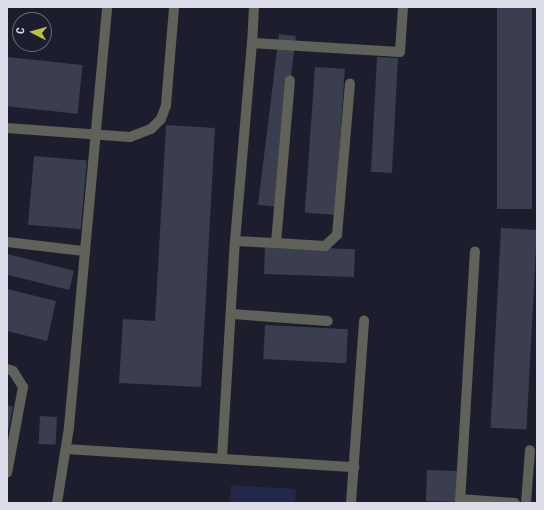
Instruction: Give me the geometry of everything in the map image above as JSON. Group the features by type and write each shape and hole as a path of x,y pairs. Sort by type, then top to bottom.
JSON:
{"lane":[{"path":"57,503 66,449 107,7"},
{"path":"7,128 138,136 151,129 161,118 166,105 174,7"},
{"path":"222,458 232,314 235,241 254,7"},
{"path":"252,43 400,52 402,7"},
{"path":"276,243 290,81"},
{"path":"235,241 326,246 337,235 350,84"},
{"path":"7,242 84,250"},
{"path":"474,251 460,501 515,503"},
{"path":"232,314 328,321"},
{"path":"351,503 364,320"},
{"path":"7,369 13,371 23,387 7,473"},
{"path":"66,449 354,467"},
{"path":"526,503 530,450"}],"shaded area":[{"path":"231,485 296,489 295,503 230,503"}],"building":[{"path":"497,7 532,7 532,209 497,209"},
{"path":"279,34 296,36 275,207 258,205"},
{"path":"7,57 83,65 77,114 7,106"},
{"path":"377,57 398,58 392,173 371,172"},
{"path":"315,67 345,69 335,215 305,213"},
{"path":"166,125 215,128 201,387 119,383 123,319 155,321"},
{"path":"34,156 87,161 81,229 28,225"},
{"path":"501,228 537,230 526,430 491,428"},
{"path":"265,246 355,249 354,277 264,274"},
{"path":"7,254 74,271 69,290 7,275"},
{"path":"7,289 56,301 47,341 7,331"},
{"path":"265,325 348,329 346,363 263,359"},
{"path":"7,405 13,407 8,431 7,431"},
{"path":"40,416 57,417 56,445 39,444"},
{"path":"427,470 459,471 458,502 426,501"}]}
